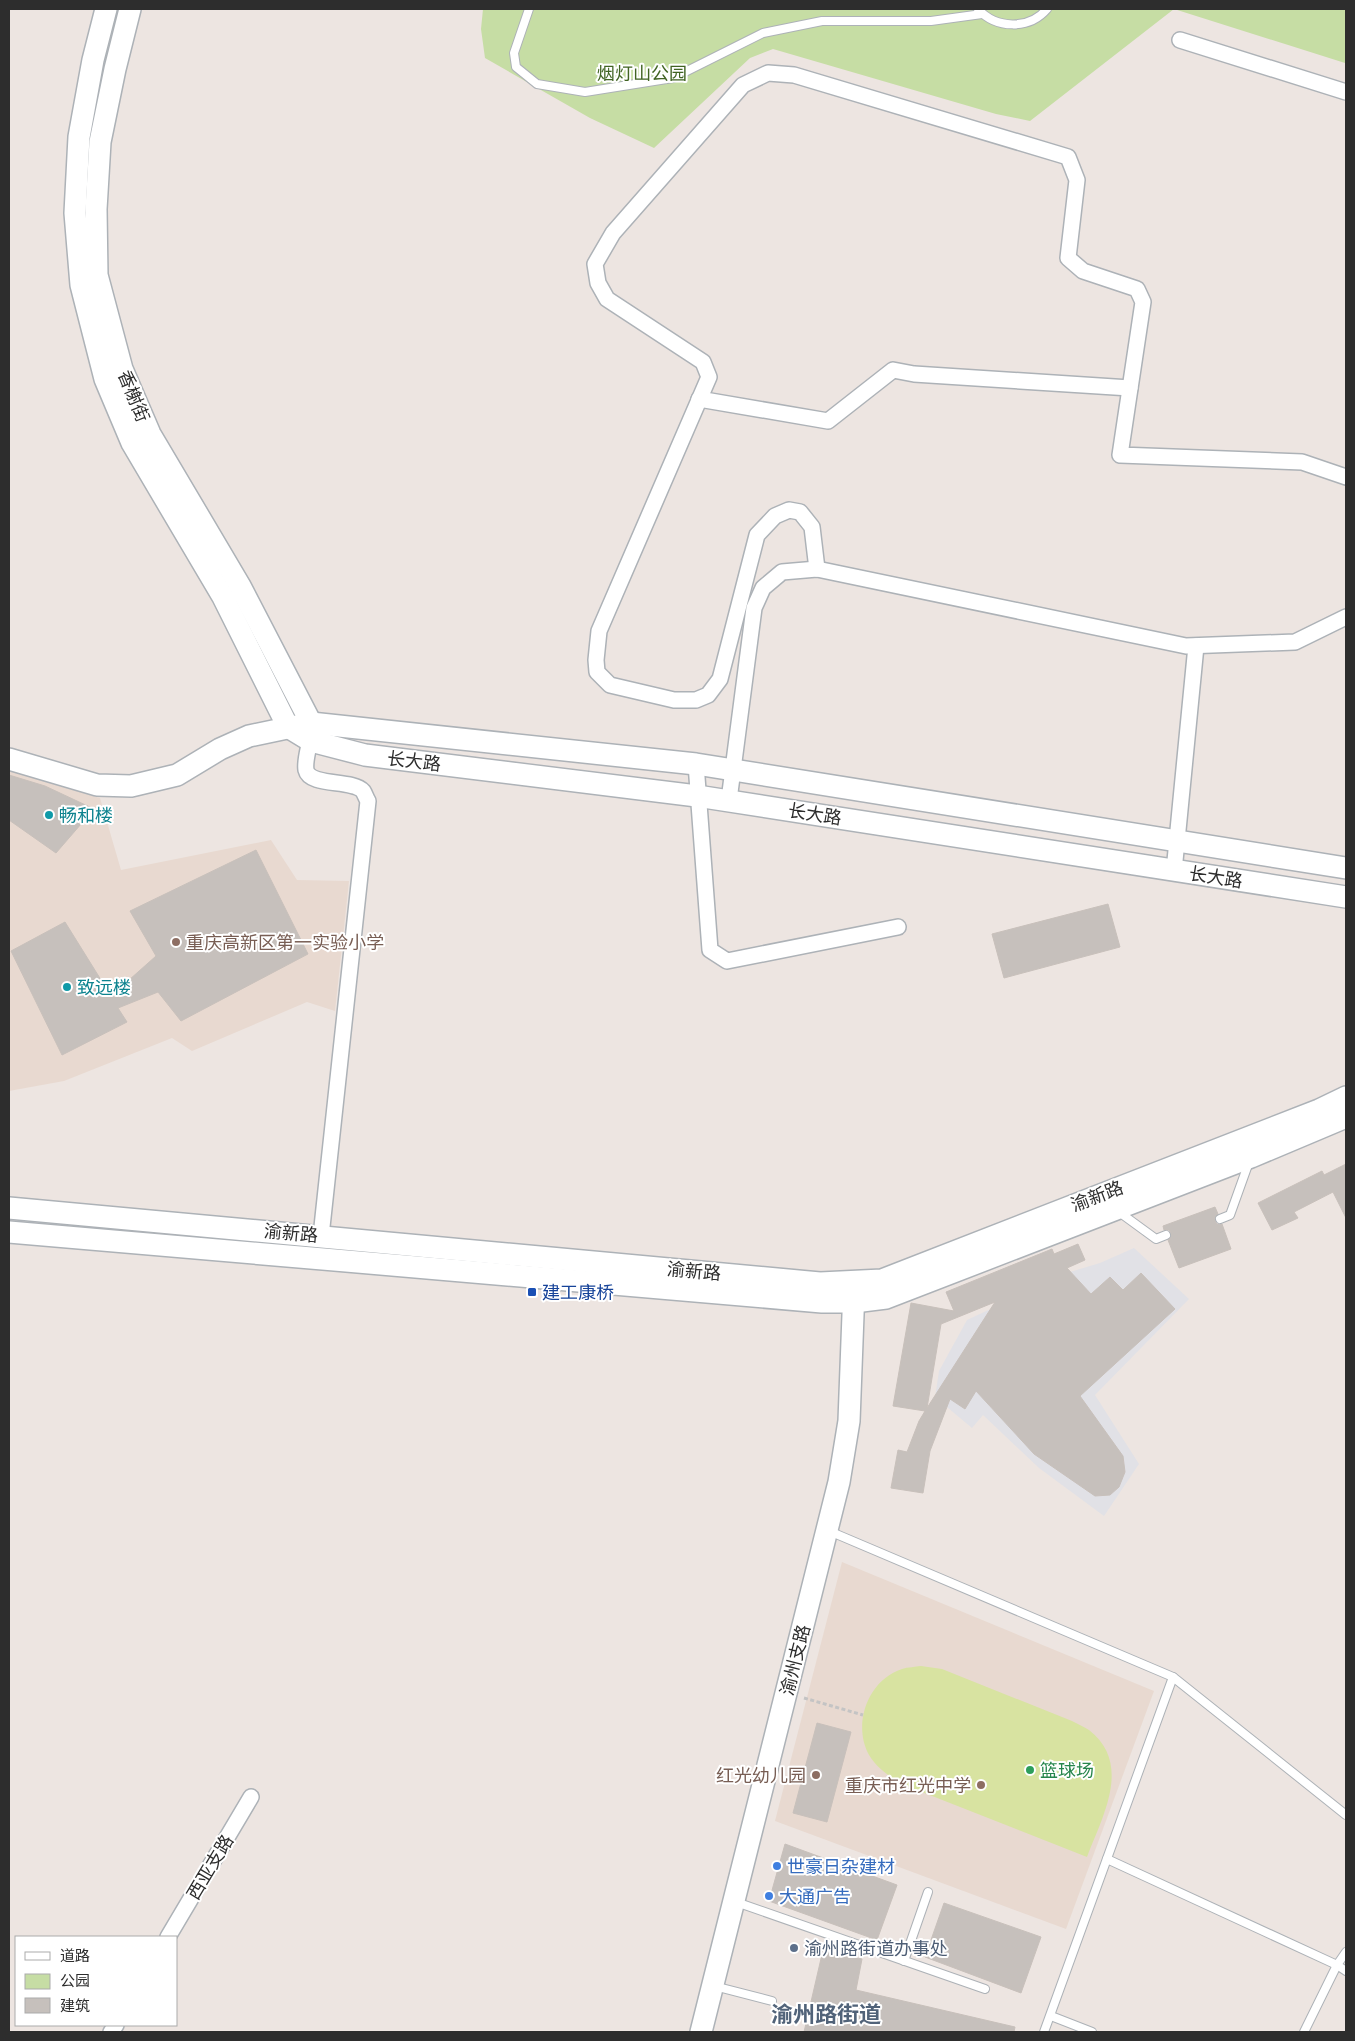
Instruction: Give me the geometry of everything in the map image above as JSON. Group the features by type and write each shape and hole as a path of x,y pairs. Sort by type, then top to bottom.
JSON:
{"street":[{"name":"香榭街","path":"106,9 93,60 79,137 75,213 81,285 105,379 132,443 223,597 288,726"},
{"name":"香榭街","path":"130,9 100,142 96,209 97,275 122,369 150,434 240,586 311,732"},
{"path":"1180,40 1346,92"},
{"path":"817,569 812,527 800,512 789,510 775,516 757,534 720,679 708,695 696,700 674,700 610,685 597,672 596,660 599,631 709,376 703,362 608,299 598,284 595,264 613,233 743,85 768,73 794,75 1068,157 1077,180 1068,258 1083,271 1137,289 1144,302 1120,455 1302,462 1346,477"},
{"path":"699,399 828,421 893,370 914,374 1130,388"},
{"path":"729,800 754,608 763,588 782,572 817,569 1186,646 1295,642 1346,617"},
{"path":"1174,871 1196,646"},
{"path":"9,759 97,785 131,786 177,775 220,750 249,736 288,726 311,732 306,768 308,774 314,778 358,787 364,792 368,802 321,1236"},
{"name":"长大路","path":"311,732 696,764 1346,868"},
{"name":"长大路","path":"311,732 365,755 729,800 1174,871 1346,896"},
{"path":"696,764 710,950 727,961 898,927"},
{"name":"渝新路","path":"9,1232 822,1302 854,1292 1319,1110 1346,1097"},
{"name":"渝新路","path":"9,1208 820,1283 886,1298 1251,1157 1346,1117"},
{"name":"渝州支路","path":"701,2032 839,1482 849,1421 854,1292"},
{"name":"西亚支路","path":"169,1936 252,1797"}],"lane":[{"path":"529,9 514,53 516,67 537,84 585,92 673,78 762,33 822,21 931,21 980,11 991,20 1013,25 1034,19 1046,9"},
{"path":"1220,1218 1230,1215 1251,1157"},
{"path":"1116,1209 1156,1238 1166,1235"},
{"path":"828,1530 1172,1677 1346,1815"},
{"path":"1044,2032 1172,1677"},
{"path":"1106,1859 1337,1965 1346,1971"},
{"path":"904,1961 928,1892"},
{"path":"734,1901 985,1989"},
{"path":"1304,2032 1337,1965 1346,1952"},
{"path":"712,1986 772,2002"},
{"path":"1051,2016 1092,2032"}],"path":[{"path":"787,1693 862,1715"}],"shaded area":[{"name":"重庆高新区第一实验小学","path":"9,771 100,798 121,870 271,840 297,880 349,881 335,1011 307,1002 192,1051 172,1038 64,1081 9,1091"},
{"path":"1134,1248 1189,1299 1095,1395 1139,1464 1104,1516 1039,1468 983,1415 972,1428 935,1397 939,1371 967,1320 1070,1272 1100,1263"},
{"name":"重庆市红光中学","path":"842,1562 1154,1691 1066,1929 775,1821"}],"green space":[{"name":"烟灯山公园","path":"483,9 1174,9 1030,121 996,114 773,49 750,58 654,148 590,118 485,58 481,29"},
{"path":"1174,9 1346,9 1346,62 1345,63"},
{"path":"921,1666 942,1669 1072,1721 1089,1730 1102,1744 1109,1759 1112,1775 1110,1791 1106,1808 1087,1857 899,1783 875,1763 864,1743 862,1730 866,1705 880,1683 890,1675 904,1668"}],"building":[{"name":"畅和楼","path":"9,775 45,786 94,809 56,853 9,820"},
{"path":"256,850 308,954 181,1021 158,992 118,1008 127,1022 62,1055 11,951 65,922 111,996 156,956 130,911"},
{"path":"1108,904 1120,947 1004,978 992,934"},
{"path":"1346,1164 1346,1218 1333,1192 1294,1212 1298,1218 1272,1230 1258,1203 1322,1171 1324,1175"},
{"path":"1215,1207 1218,1214 1215,1221 1217,1224 1222,1224 1231,1249 1179,1268 1168,1240 1171,1233 1169,1230 1164,1230 1163,1226"},
{"path":"1078,1244 1085,1260 1067,1268 1091,1294 1110,1277 1123,1290 1141,1273 1175,1309 1080,1396 1123,1456 1125,1472 1119,1487 1110,1495 1095,1496 1034,1454 976,1391 965,1409 950,1399 930,1451 923,1493 891,1488 898,1450 907,1452 925,1411 893,1406 911,1303 954,1311 946,1292 1052,1249 1054,1254","holes":["995,1302 927,1408 941,1324"]},
{"path":"817,1723 851,1732 827,1822 793,1813"},
{"path":"785,1844 897,1885 877,1940 769,1901"},
{"path":"944,1903 1041,1937 1021,1993 925,1957"},
{"path":"823,1950 862,1959 856,1990 1015,2027 1014,2032 804,2032"}],"place":[{"name":"畅和楼","path":"49,815"},
{"name":"重庆高新区第一实验小学","path":"176,942"},
{"name":"致远楼","path":"67,987"},
{"name":"建工康桥","path":"532,1292"},
{"name":"篮球场","path":"1030,1770"},
{"name":"红光幼儿园","path":"816,1775"},
{"name":"重庆市红光中学","path":"981,1785"},
{"name":"世豪日杂建材","path":"777,1866"},
{"name":"大通广告","path":"769,1896"},
{"name":"渝州路街道办事处","path":"794,1948"}],"district":[{"name":"渝州路街道","path":"826,2014"}]}
